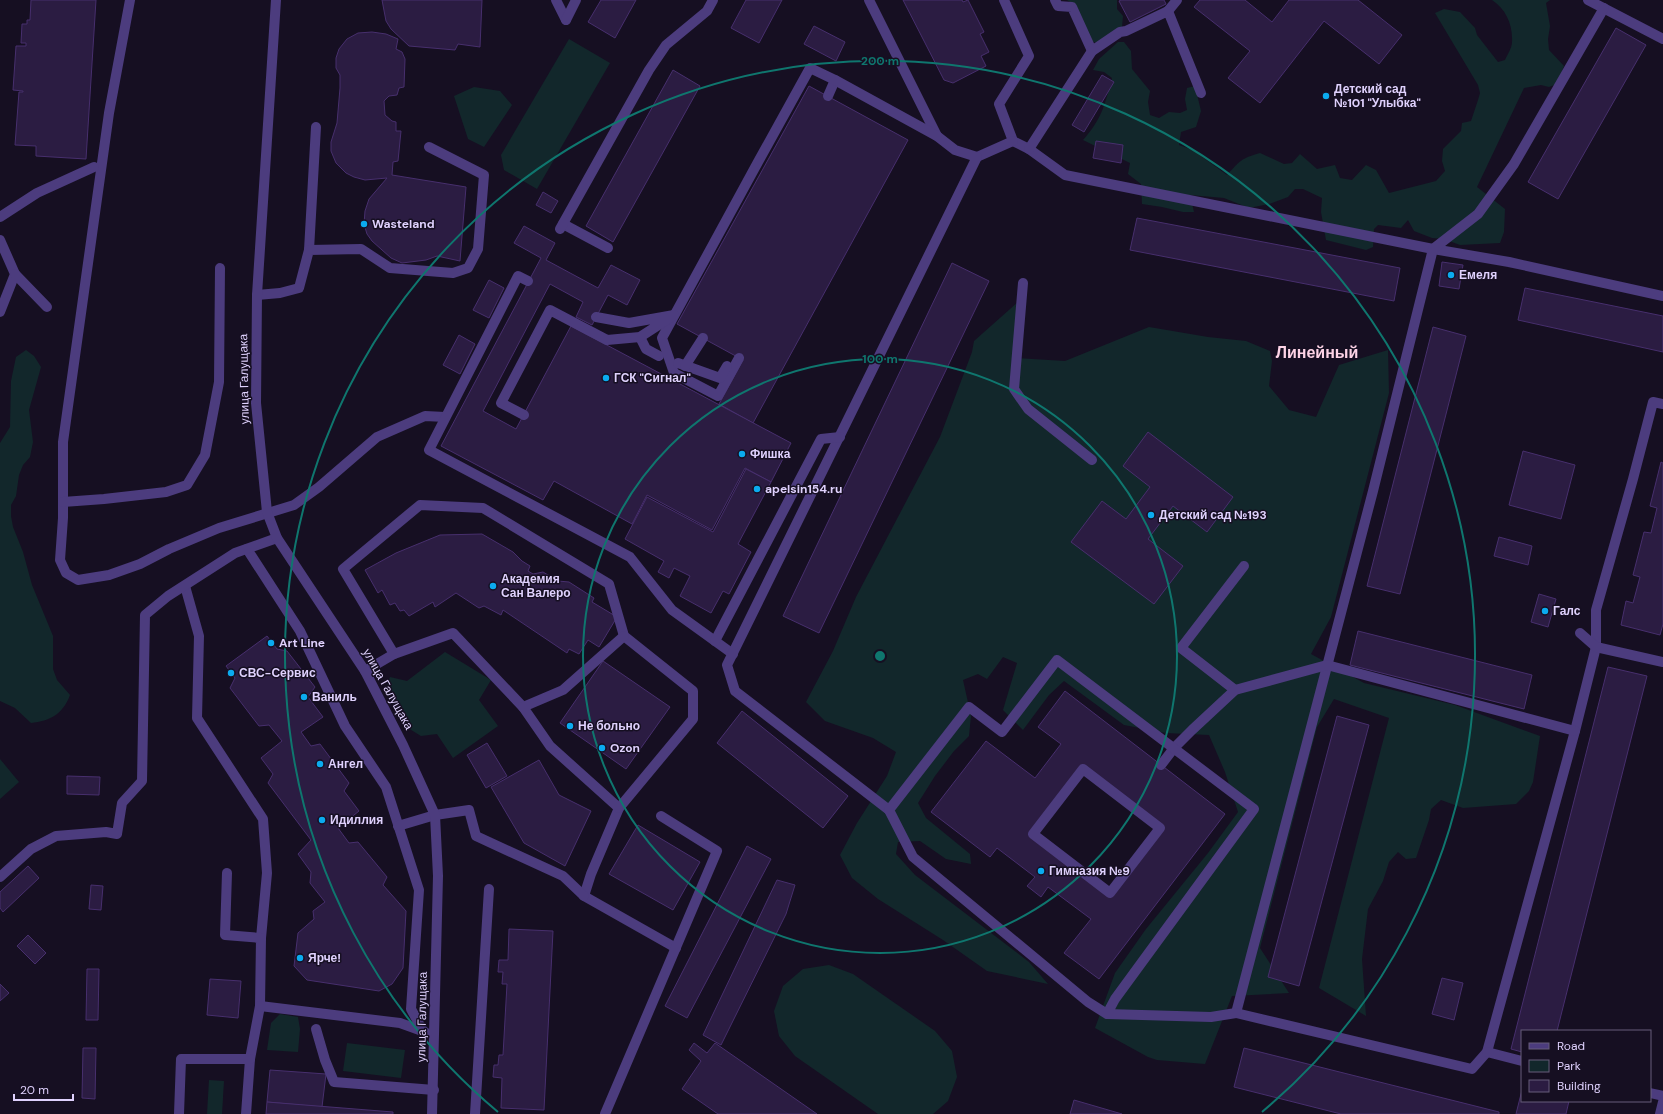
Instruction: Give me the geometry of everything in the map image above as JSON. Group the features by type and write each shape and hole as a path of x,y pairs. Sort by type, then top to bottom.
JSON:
{"street":[{"path":"130,0 108,114 62,442 63,502 60,560 66,574 78,580 109,574 140,564 169,549 219,528 267,512 294,505 319,487 377,437 425,416 445,417"},
{"name":"улица Галущака","path":"276,0 257,295 256,404 267,512 277,538 365,671 403,745 435,815 438,876 434,1090 432,1114"},
{"path":"556,0 566,20 576,0"},
{"path":"608,248 562,227 649,70 666,45 707,11 713,0"},
{"path":"869,0 937,136"},
{"path":"1004,0 1029,56 999,104 1013,141 1029,149 1065,175 1433,249 1503,260 1663,296"},
{"path":"1055,0 1058,6 1072,7 1092,52"},
{"path":"1029,149 1092,52 1120,32 1126,32 1168,11 1177,0"},
{"path":"1588,0 1663,39"},
{"path":"1236,1013 1373,491 1433,249 1478,214 1514,164 1604,8"},
{"path":"1168,11 1201,93"},
{"path":"703,338 682,364 720,378 736,357 718,396 674,373 662,338 810,68 835,80 937,136 955,150 977,157"},
{"path":"828,96 835,80"},
{"path":"257,295 280,293 299,288 309,250 316,127"},
{"path":"1013,141 977,157 727,665 735,691 889,810 913,857 1088,1002 1107,1014 1211,1017 1236,1013 1472,1069 1487,1052 1575,731 1596,647 1596,610 1653,402 1663,404"},
{"path":"309,250 361,249 390,268 453,273 468,268 478,249 484,175 429,147"},
{"path":"0,217 37,193 94,167"},
{"path":"0,240 15,274 47,307"},
{"path":"63,502 166,492 187,485 205,455 219,382 220,268"},
{"path":"0,312 15,274"},
{"path":"528,281 518,276 429,450 630,557 672,610 733,654"},
{"path":"1024,283 1014,389 1028,409 1092,460"},
{"path":"524,415 501,403 550,310 607,340 640,337 674,315"},
{"path":"596,318 629,323 674,315"},
{"path":"640,337 646,349 658,356"},
{"path":"716,641 821,439 840,437"},
{"path":"394,654 343,569 420,505 483,508 609,584 624,636 693,691 693,719 620,808 591,874 584,896"},
{"path":"0,877 31,849 56,836 106,832 117,834 122,803 142,781 145,615 168,596 235,554 277,538"},
{"path":"247,549 300,631 345,726 386,787 418,890 410,1009 423,1031"},
{"path":"1236,690 1182,648 1244,566"},
{"path":"184,586 199,636 197,718 263,819 267,873 261,938 260,1006 250,1059 246,1114"},
{"path":"365,671 394,654 454,633 523,707 550,746 620,808"},
{"path":"1580,633 1596,647 1663,662"},
{"path":"523,707 563,690 624,636"},
{"path":"889,810 969,707 1002,732 1057,660 1254,809 1120,993 1107,1014"},
{"path":"1161,765 1174,748 1236,690 1327,665 1575,731"},
{"path":"1083,770 1160,828 1110,893 1033,834 1083,770"},
{"path":"398,826 435,815 469,810 476,836 563,876 584,896 676,948"},
{"path":"605,1114 717,852 661,816"},
{"path":"227,873 225,935 261,938"},
{"path":"475,1114 489,889"},
{"path":"260,1006 400,1023 435,1036"},
{"path":"316,1029 325,1060 334,1082 434,1090"},
{"path":"1487,1052 1521,1061"},
{"path":"178,1114 181,1059 250,1059"},
{"path":"1651,1093 1663,1096"},
{"path":"1660,1114 1663,1102"}],"green space":[{"path":"1067,0 1117,0 1117,9 1123,16 1122,27 1100,43 1092,42 1070,2"},
{"path":"1492,0 1550,0 1546,3 1550,26 1548,39 1549,50 1564,66 1557,84 1549,87 1541,85 1524,88 1477,187 1505,209 1504,232 1500,243 1460,245 1444,239 1432,238 1414,231 1408,220 1401,228 1378,225 1374,229 1373,247 1366,250 1326,240 1321,212 1322,198 1303,189 1295,189 1288,197 1269,204 1249,208 1224,198 1190,195 1194,212 1183,212 1142,204 1141,184 1128,174 1130,163 1083,140 1099,118 1105,104 1112,78 1104,72 1093,70 1099,59 1118,42 1124,42 1131,51 1132,69 1150,91 1148,102 1150,115 1159,118 1169,112 1180,113 1187,110 1185,99 1187,88 1195,86 1201,111 1196,127 1181,132 1179,145 1193,150 1227,175 1241,161 1260,153 1284,164 1292,163 1300,154 1317,169 1335,165 1340,178 1352,180 1366,165 1376,170 1389,193 1436,181 1445,171 1442,161 1443,149 1461,131 1462,123 1471,121 1480,93 1478,85 1435,13 1444,9 1460,12 1475,28 1477,35 1498,62 1505,60 1511,47 1512,36 1508,18 1501,8"},
{"path":"569,39 610,63 537,189 504,170 501,155"},
{"path":"474,87 500,91 512,105 484,147 468,139 454,96"},
{"path":"1018,302 1014,358 1065,361 1149,327 1208,337 1246,341 1270,351 1272,361 1269,386 1289,410 1316,417 1339,365 1388,350 1389,393 1331,617 1311,654 1364,683 1455,705 1540,736 1533,782 1529,791 1516,804 1463,808 1441,800 1431,809 1429,820 1416,858 1406,859 1398,852 1389,862 1383,881 1368,909 1362,959 1366,1016 1319,988 1389,718 1334,699 1317,727 1260,948 1289,993 1232,996 1205,1064 1157,1060 1148,1057 1095,1028 1115,973 1146,929 1208,853 1238,812 1225,772 1209,735 1166,733 1124,725 1064,681 1049,695 1023,730 1003,710 1017,663 1003,657 987,679 978,674 963,680 971,716 969,736 954,751 935,776 918,803 926,818 970,854 971,864 946,859 920,841 898,842 896,854 915,875 1029,962 1048,984 987,971 943,940 878,899 852,878 840,855 857,823 887,776 896,752 873,738 825,721 806,702 833,651 856,597 940,437 972,352 974,341"},
{"path":"26,350 34,356 41,367 29,410 33,442 30,457 23,465 19,475 16,496 11,505 11,516 13,527 23,552 32,585 53,636 53,669 57,680 70,695 60,712 50,718 31,723 15,708 0,701 0,443 10,427 11,381 16,357"},
{"path":"445,652 491,680 479,700 498,726 453,758 437,734 421,736 408,728 387,686 390,677 407,681"},
{"path":"0,759 19,782 0,799"},
{"path":"829,965 853,974 935,1031 952,1051 957,1077 948,1101 933,1114 878,1114 795,1056 779,1036 774,1011 783,986 803,969"},
{"path":"280,1014 298,1017 300,1029 298,1052 267,1050 271,1023"},
{"path":"347,1043 405,1050 401,1078 343,1071"},
{"path":"209,1080 224,1081 222,1114 207,1114"}],"building":[{"path":"31,0 96,0 86,159 36,156 36,146 15,145 19,92 23,92 13,90 16,46 26,46 26,43 21,43 22,24 27,24 27,20 30,20"},
{"path":"382,0 482,0 480,47 458,44 455,50 409,46 391,29 386,21"},
{"path":"601,0 636,0 615,38 588,22"},
{"path":"746,0 782,0 759,43 731,28"},
{"path":"903,0 962,0 963,2 968,0 984,32 980,34 989,52 981,56 986,66 953,83 944,80"},
{"path":"1164,0 1166,4 1130,22 1119,1"},
{"path":"1200,0 1245,0 1272,22 1289,0 1358,0 1402,35 1379,64 1324,21 1260,103 1228,78 1250,51 1194,7"},
{"path":"814,26 845,42 836,61 804,44"},
{"path":"1616,28 1646,45 1558,199 1528,182"},
{"path":"372,32 386,34 398,39 396,49 402,52 405,59 404,87 399,88 397,95 389,96 384,101 385,115 392,121 396,122 396,131 401,131 398,161 393,162 392,175 466,187 460,261 437,256 426,260 402,263 391,258 372,241 367,234 364,224 365,211 369,199 387,178 365,180 354,177 346,173 336,163 331,151 331,142 337,123 340,88 340,75 336,68 336,58 339,49 347,39 358,33"},
{"path":"673,70 700,86 613,242 586,226"},
{"path":"1102,75 1114,82 1084,132 1072,125"},
{"name":"ГСК \"Сигнал\"","path":"809,86 908,140 753,423 719,404 743,360 677,324"},
{"path":"1096,141 1123,145 1121,163 1093,158"},
{"path":"543,192 558,201 551,213 536,205"},
{"path":"1137,218 1400,268 1394,301 1130,250"},
{"name":"ГСК \"Сигнал\"","path":"524,226 555,243 546,260 598,288 611,265 640,280 627,305 608,295 592,325 576,317 583,302 550,284 483,411 516,429 571,326 791,443 771,482 745,468 712,530 647,495 632,524 554,481 543,500 441,446 541,258 514,243"},
{"name":"Емеля","path":"1442,262 1463,265 1459,289 1439,286"},
{"path":"952,263 989,281 819,633 783,616"},
{"path":"489,280 504,288 489,318 473,310"},
{"path":"1525,288 1663,316 1663,352 1518,320"},
{"path":"1433,327 1466,336 1400,594 1367,586"},
{"path":"459,335 475,344 460,374 443,365"},
{"path":"1148,432 1233,497 1207,532 1173,506 1148,539 1183,566 1154,604 1071,542 1102,501 1126,519 1150,487 1123,466"},
{"path":"1523,451 1575,465 1561,519 1509,505"},
{"path":"1661,462 1663,463 1663,624 1660,635 1621,625 1626,601 1633,603 1640,577 1633,575 1644,532 1651,533 1657,508 1650,506"},
{"path":"746,469 771,482 738,544 751,552 729,594 723,591 711,613 680,596 690,576 674,568 669,578 658,572 664,561 625,539 647,497 713,532"},
{"path":"482,534 513,552 522,561 530,566 528,571 533,574 543,572 558,581 569,582 594,598 592,602 617,617 599,647 588,640 579,654 569,649 567,653 503,610 501,615 484,606 479,608 456,593 435,607 433,602 409,616 404,610 400,611 395,603 390,605 382,590 378,593 365,570 396,553 440,535"},
{"path":"1499,537 1532,546 1528,565 1494,556"},
{"path":"1539,594 1556,599 1548,627 1531,622"},
{"path":"1358,631 1532,675 1524,709 1350,665"},
{"name":"Идиллия","path":"267,636 277,649 287,651 315,687 308,697 323,717 301,732 311,746 320,744 349,783 344,791 359,811 338,828 349,843 358,842 387,877 383,885 406,911 403,968 392,984 379,991 307,980 294,966 298,933 314,919 313,911 325,902 310,883 311,872 298,854 311,840 268,783 273,774 261,758 282,741 269,725 259,726 230,688 235,678 226,666"},
{"path":"603,661 670,707 626,769 560,723"},
{"path":"1608,667 1647,676 1557,1030 1521,1030 1521,1052 1511,1049"},
{"path":"1065,691 1225,814 1099,979 1064,953 1091,919 1048,887 1041,897 1027,886 1035,877 997,848 990,857 931,812 986,741 1035,778 1061,744 1038,727","holes":["1083,769 1160,828 1110,893 1033,834"]},
{"path":"742,711 848,796 823,828 717,743"},
{"path":"1337,716 1369,725 1299,986 1268,977"},
{"path":"487,743 507,776 486,788 467,755"},
{"path":"539,760 559,795 591,811 565,866 524,843 491,787"},
{"path":"67,776 100,777 99,795 67,794"},
{"path":"638,825 700,862 673,910 609,874"},
{"path":"747,846 771,859 687,1018 665,1006"},
{"path":"28,866 39,878 3,912 0,908 0,892"},
{"path":"777,880 795,885 786,914 721,1045 703,1035"},
{"path":"91,885 103,886 101,910 89,909"},
{"path":"509,929 553,931 544,1110 501,1108 502,1078 493,1077 494,1065 498,1065 499,1055 503,1055 507,984 502,984 503,972 498,972 499,960 508,960"},
{"path":"28,935 46,953 35,964 17,946"},
{"path":"87,969 99,969 98,1020 86,1020"},
{"path":"1442,978 1463,983 1454,1020 1432,1014"},
{"path":"210,979 241,981 238,1018 207,1015"},
{"path":"0,984 9,993 0,1001"},
{"path":"694,1043 707,1053 715,1043 817,1114 718,1114 682,1089 701,1061 689,1050"},
{"path":"83,1048 96,1048 95,1099 82,1098"},
{"path":"1244,1048 1499,1112 1499,1114 1341,1114 1234,1087"},
{"path":"270,1070 326,1074 322,1107 267,1102"},
{"path":"1521,1094 1521,1102 1569,1102 1566,1114 1516,1114"},
{"path":"1074,1100 1122,1114 1070,1114"},
{"path":"267,1102 393,1112 393,1114 266,1114"}],"place":[{"name":"Детский сад №101 \"Улыбка\"","path":"1326,96"},
{"name":"Wasteland","path":"364,224"},
{"name":"Емеля","path":"1451,275"},
{"name":"ГСК \"Сигнал\"","path":"606,378"},
{"name":"Фишка","path":"742,454"},
{"name":"apelsin154.ru","path":"757,489"},
{"name":"Детский сад №193","path":"1151,515"},
{"name":"Академия Сан Валеро","path":"493,586"},
{"name":"Галс","path":"1545,611"},
{"name":"Art Line","path":"271,643"},
{"name":"СВС-Сервис","path":"231,673"},
{"name":"Ваниль","path":"304,697"},
{"name":"Не больно","path":"570,726"},
{"name":"Ozon","path":"602,748"},
{"name":"Ангел","path":"320,764"},
{"name":"Идиллия","path":"322,820"},
{"name":"Гимназия №9","path":"1041,871"},
{"name":"Ярче!","path":"300,958"}],"district":[{"name":"Линейный","path":"1317,352"}]}
